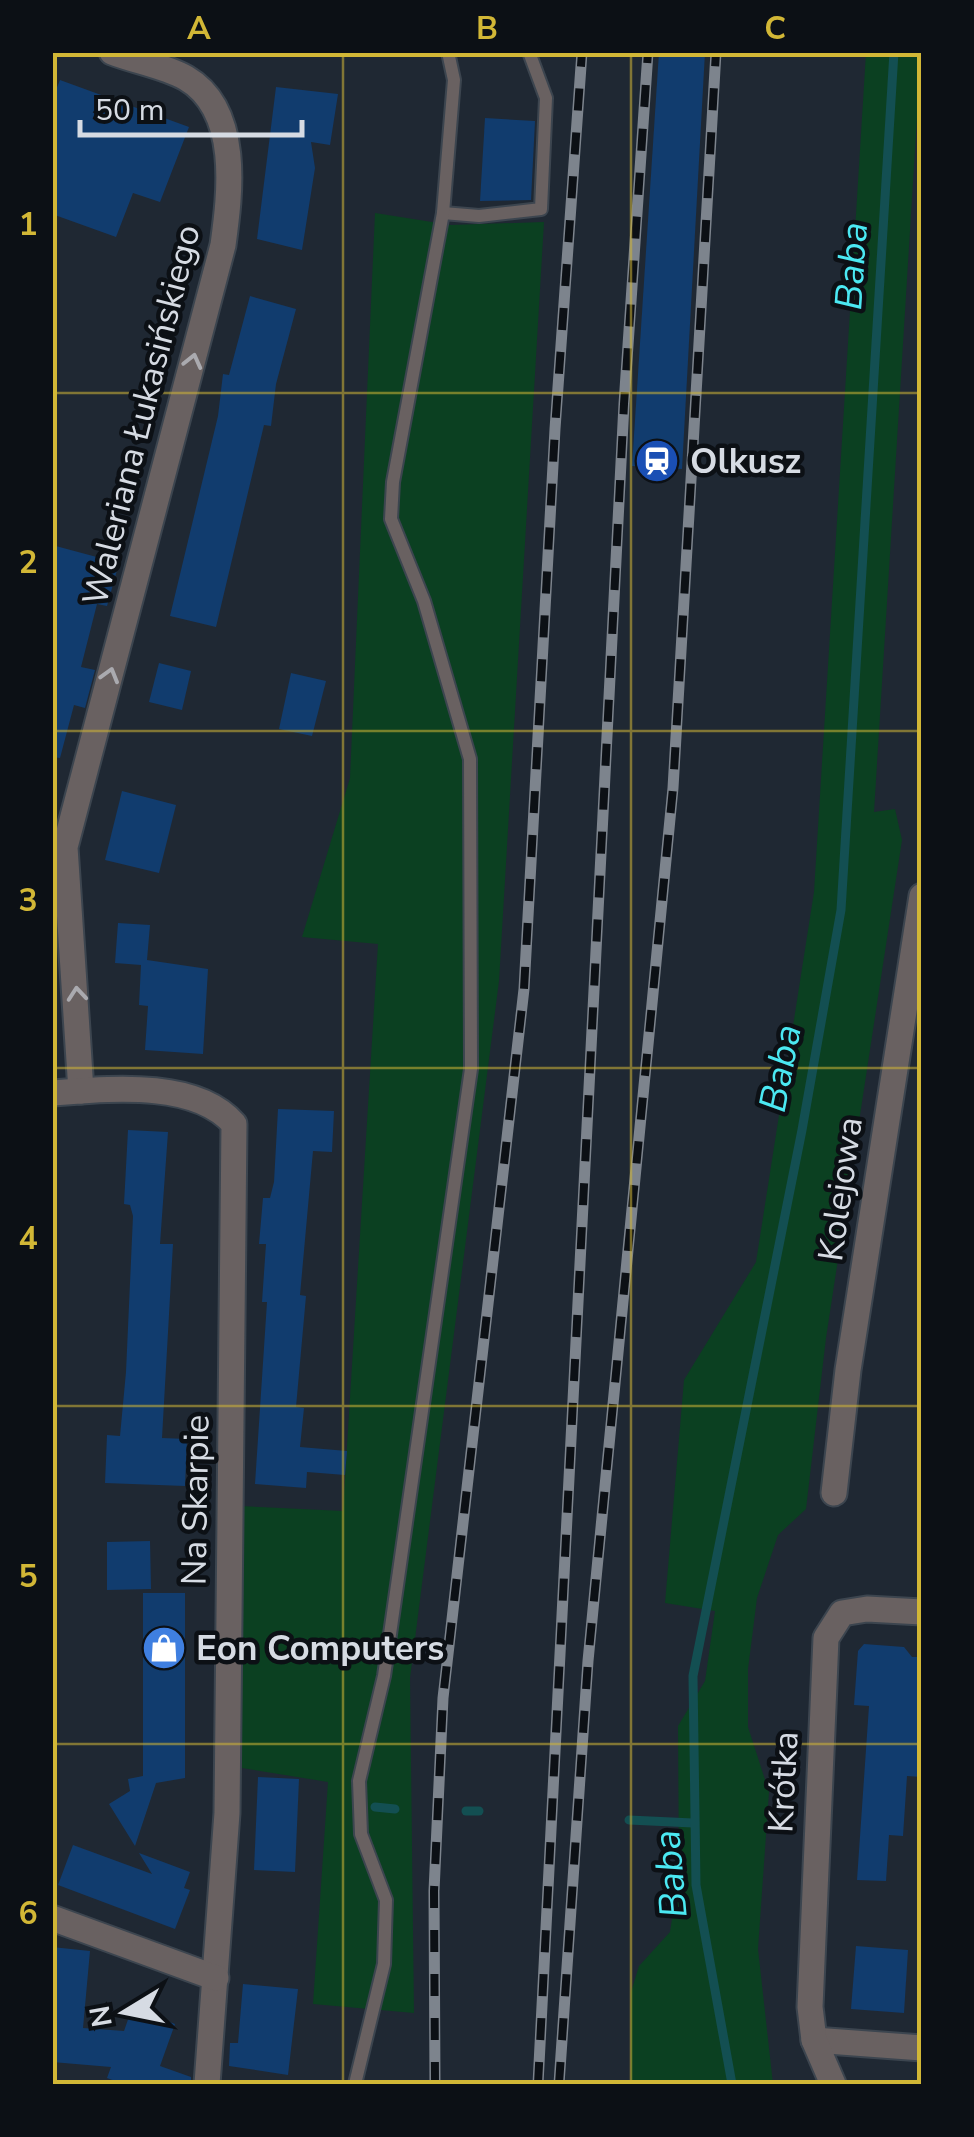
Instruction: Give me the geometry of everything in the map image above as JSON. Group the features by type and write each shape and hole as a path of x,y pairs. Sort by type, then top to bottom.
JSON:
{"street":[{"name":"Waleriana Łukasińskiego","path":"88,1091 65,847 218,264 230,187 226,144 204,94 186,78 112,52"},
{"name":"Kolejowa","path":"834,1493 851,1351 922,896"},
{"path":"52,1094 88,1091"},
{"name":"Na Skarpie","path":"88,1091 151,1092 208,1103 234,1124 227,1814 207,2084"},
{"name":"Krótka","path":"814,2040 810,1925 826,1638 842,1613 867,1609 922,1612"},
{"path":"52,1918 216,1978"},
{"path":"832,2084 814,2040 922,2048"}],"lane":[{"path":"448,52 454,80"},
{"path":"356,2084 384,1964 386,1900 361,1834 359,1781 384,1676 471,1069 470,759 424,601 391,519 394,482 443,213 454,80 462,52"},
{"path":"443,213 479,216 541,209 546,98 529,52"}],"green space":[{"path":"866,53 921,53 874,812 895,809 902,840 826,1338 806,1509 778,1535 757,1598 748,1669 748,1727 769,1792 758,1949 773,2084 631,2084 631,1992 639,1966 670,1932 679,1873 678,1726 705,1681 715,1611 665,1603 684,1380 756,1262 814,892"},
{"path":"375,213 451,225 544,222 499,981 410,1678 414,2013 313,2004 328,1782 242,1768 240,1506 343,1511 378,944 302,937 350,778"}],"building":[{"path":"659,52 705,52 682,469 632,466"},
{"path":"60,80 189,127 160,202 133,193 116,237 52,214 52,100"},
{"path":"276,87 338,94 330,145 311,142 315,168 302,250 257,239"},
{"path":"485,118 535,121 531,200 480,201"},
{"path":"250,296 296,309 276,384 271,426 264,425 216,627 170,616 218,416 223,374 229,375"},
{"path":"52,545 119,563 107,606 97,604 81,667 95,670 85,708 74,705 60,758 52,757"},
{"path":"159,663 191,671 182,710 149,702"},
{"path":"291,673 326,681 312,736 279,729"},
{"path":"122,791 176,805 159,873 105,860"},
{"path":"118,923 150,925 147,960 208,969 203,1054 145,1050 148,1006 139,1005 141,965 115,963"},
{"path":"278,1109 334,1111 332,1152 313,1151 300,1295 306,1296 296,1407 304,1408 300,1447 347,1451 345,1475 307,1472 306,1488 255,1484 267,1302 262,1302 266,1244 259,1244 263,1198 270,1198 274,1182"},
{"path":"128,1130 168,1132 160,1244 173,1244 162,1438 187,1439 185,1486 105,1483 107,1435 120,1436 126,1372 133,1216 130,1205 124,1204"},
{"path":"150,1541 151,1589 107,1590 107,1542"},
{"path":"143,1593 185,1593 185,1778 156,1783 135,1846 109,1804 130,1791 128,1779 143,1776"},
{"path":"864,1644 904,1647 912,1657 922,1657 922,1777 907,1776 903,1836 889,1835 886,1881 857,1880 869,1706 854,1705 858,1651"},
{"path":"258,1777 299,1779 295,1872 254,1870"},
{"path":"73,1845 152,1874 139,1853 190,1872 184,1888 190,1890 175,1929 58,1885"},
{"path":"856,1946 908,1950 904,2013 851,2009"},
{"path":"52,1947 90,1951 83,2028 124,2031 132,2008 175,2024 160,2066 191,2077 191,2084 123,2084 107,2078 111,2067 52,2062"},
{"path":"243,1984 298,1989 288,2075 229,2066 230,2043 238,2043"}],"waterway":[{"name":"Baba","path":"732,2084 696,1885 693,1676 802,1130 841,910 894,52"},
{"path":"375,1807 395,1809"},
{"path":"466,1811 479,1811"},
{"path":"629,1820 693,1823"}],"railway":[{"path":"435,2084 434,1891 443,1698 524,989 555,429 582,52"},
{"path":"538,2084 624,404 648,52"},
{"path":"559,2084 588,1661 673,788 716,52"}],"place":[{"name":"Olkusz","path":"657,461"},
{"name":"Eon Computers","path":"164,1648"}]}
